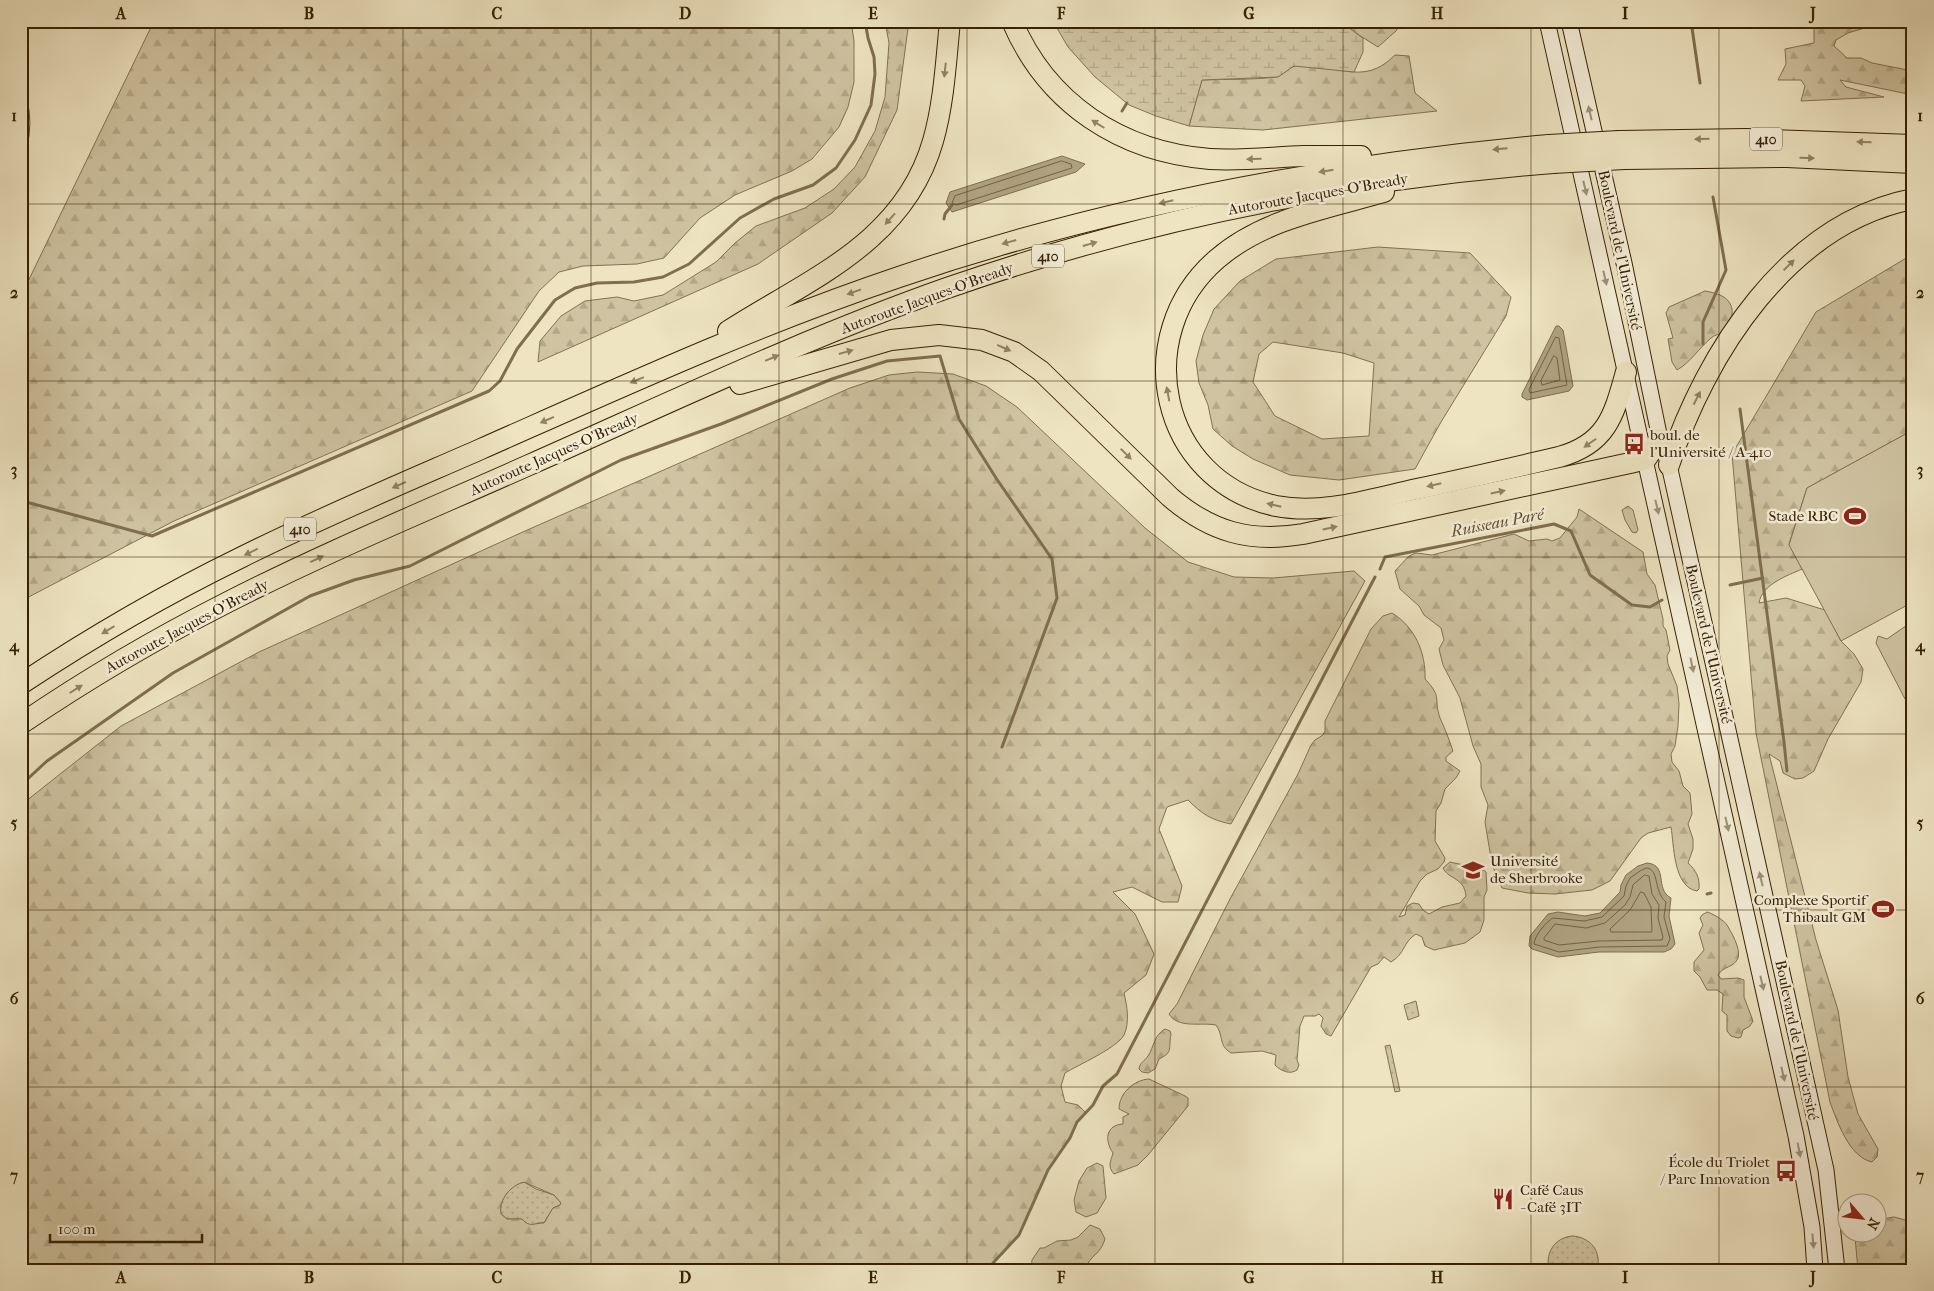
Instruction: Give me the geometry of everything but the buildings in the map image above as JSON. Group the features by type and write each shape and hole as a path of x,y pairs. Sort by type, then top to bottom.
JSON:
{"highway":[{"path":"682,361 764,308 835,266 866,243 894,215 917,181 933,143 942,102 950,21"},
{"path":"1012,21 1035,64 1052,86 1067,100 1110,131 1152,148 1188,156 1235,160 1303,156 1447,164"},
{"name":"Autoroute Jacques-O'Bready","path":"21,684 134,614 252,551 682,361 773,323 943,262 1046,231 1128,210 1242,186 1338,169 1447,164 1746,139 1913,145"},
{"name":"Autoroute Jacques-O'Bready","path":"1622,150 1913,163"},
{"path":"1447,164 1270,227 1230,249 1200,275 1174,318 1165,366 1167,391 1173,414 1183,436 1196,456 1225,483 1262,502 1277,506 1300,508 1323,508 1346,504 1575,452 1592,442 1608,426 1616,409 1626,372"},
{"name":"Autoroute Jacques-O'Bready","path":"21,724 141,650 264,584 664,406 880,313 944,289 1051,255 1144,229 1239,207 1340,188 1447,164"},
{"path":"1669,465 1689,413 1716,363 1741,323 1778,276 1806,249 1844,224 1881,208 1913,199"},
{"path":"664,406 891,340 933,335 976,338 1014,352 1041,370 1170,497 1192,514 1222,530 1260,537 1288,536 1317,531 1646,459 1660,439"}],"main road":[{"name":"Boulevard de l'Université","path":"1547,21 1796,1136 1812,1227 1815,1270"},
{"name":"Boulevard de l'Université","path":"1569,21 1624,263 1660,439 1669,465 1826,1170 1837,1270"}],"street":[{"path":"21,100 24,120 21,146"}],"green space":[{"path":"154,21 851,21 854,41 854,82 848,107 839,127 812,159 792,171 735,195 700,218 664,258 637,264 583,266 559,272 539,291 472,391 174,521 21,601 21,296"},
{"path":"885,21 909,21 897,110 865,177 832,213 758,264 538,362 540,341 561,316 585,301 617,297 634,301 663,295 716,262 756,226 805,208 834,189 855,167 875,131 885,97 889,43"},
{"path":"1053,21 1275,21 1282,25 1299,28 1334,24 1347,27 1363,38 1363,52 1354,72 1294,66 1278,77 1202,80 1189,126 1129,105 1095,77 1068,47"},
{"path":"1275,21 1398,21 1397,30 1378,47 1343,25 1281,26"},
{"path":"1814,21 1887,21 1886,23 1848,33 1836,40 1834,46 1847,58 1861,58 1872,63 1913,71 1913,95 1840,80 1846,87 1884,97 1801,101 1805,86 1801,80 1778,80 1786,64 1785,49 1814,43"},
{"path":"1395,55 1409,56 1415,93 1437,111 1263,130 1189,126 1202,80 1276,77 1290,68 1310,65 1359,72 1383,65"},
{"path":"1378,247 1470,253 1511,297 1506,316 1441,422 1415,469 1339,480 1290,475 1253,459 1232,446 1213,429 1208,405 1199,383 1196,361 1203,335 1214,309 1240,281 1276,259","holes":["1273,342 1343,353 1374,363 1369,436 1322,439 1275,416 1253,382 1259,354"]},
{"path":"1913,254 1913,430 1807,488 1789,544 1802,569 1770,586 1761,596 1759,603 1786,598 1825,610 1841,641 1854,654 1863,669 1861,682 1828,739 1814,771 1803,778 1795,779 1783,773 1780,761 1769,754 1816,940 1838,1010 1848,1077 1858,1114 1878,1149 1877,1157 1872,1162 1864,1159 1850,1146 1840,1128 1830,1102 1756,733 1732,454 1816,312"},
{"path":"1705,291 1718,294 1726,298 1730,303 1732,313 1729,324 1721,333 1712,337 1687,363 1677,370 1672,362 1668,339 1673,338 1666,313 1669,307"},
{"path":"917,372 953,374 986,386 1017,407 1145,528 1188,562 1234,577 1273,578 1354,571 1365,581 1231,824 1207,816 1188,800 1167,807 1159,829 1182,886 1178,902 1162,902 1132,887 1113,892 1135,914 1154,954 1146,975 1124,993 1127,1019 1124,1035 1106,1051 1065,1073 1061,1086 1065,1102 1078,1105 1086,1113 1077,1122 1070,1138 1048,1170 1019,1235 993,1263 992,1270 21,1270 21,805 121,726 259,652 525,531 850,388 889,375","holes":["524,1182 554,1195 561,1203 553,1208 544,1223 530,1224 522,1219 507,1219 501,1214 506,1194 514,1186"]},
{"name":"Stade RBC","path":"1913,430 1913,602 1841,641 1789,545 1807,488"},
{"path":"1628,506 1633,510 1638,530 1636,533 1632,532 1622,510"},
{"path":"1579,509 1643,552 1647,574 1655,585 1670,650 1667,656 1668,664 1677,686 1679,704 1678,726 1675,746 1671,754 1672,762 1679,771 1683,786 1690,793 1692,814 1688,824 1693,839 1693,849 1688,863 1698,878 1699,889 1697,891 1689,888 1683,882 1679,873 1674,854 1671,827 1648,833 1641,838 1610,881 1592,890 1555,894 1528,893 1502,888 1492,865 1485,822 1488,805 1481,787 1481,764 1473,746 1460,698 1443,665 1439,649 1444,640 1441,628 1424,615 1419,606 1400,589 1395,571 1409,556 1416,553 1432,555 1514,534 1529,541 1547,539 1552,541 1560,538 1577,517"},
{"path":"1392,613 1407,626 1418,642 1424,660 1425,679 1436,694 1440,718 1453,751 1446,757 1446,761 1460,771 1445,789 1441,803 1436,811 1435,841 1445,858 1444,862 1438,869 1427,874 1420,881 1399,917 1405,915 1407,906 1413,903 1419,904 1429,914 1442,907 1460,903 1466,896 1465,890 1443,868 1450,862 1486,872 1487,890 1484,897 1484,920 1480,932 1465,943 1434,950 1425,946 1422,937 1416,934 1396,959 1391,962 1384,957 1378,964 1371,967 1331,1036 1326,1034 1321,1026 1323,1018 1319,1014 1304,1016 1300,1026 1297,1060 1299,1065 1297,1070 1286,1072 1275,1065 1276,1055 1262,1051 1231,1053 1224,1047 1216,1025 1178,1022 1169,1014 1177,1004 1230,899 1298,774 1311,745 1323,735 1325,721 1371,629 1383,616"},
{"path":"1913,621 1913,696 1905,699 1876,643 1878,636 1887,639"},
{"path":"1707,912 1726,923 1737,945 1738,958 1718,975 1721,979 1738,978 1744,980 1744,997 1753,1021 1750,1026 1743,1030 1741,1037 1738,1038 1731,1036 1727,1031 1727,1015 1722,1011 1723,994 1717,990 1707,990 1700,977 1694,971 1694,962 1704,950 1699,933 1703,925 1700,918"},
{"path":"1416,1001 1419,1016 1408,1020 1404,1005"},
{"path":"1165,1029 1170,1031 1171,1034 1169,1052 1159,1059 1155,1069 1148,1073 1142,1072 1139,1069 1140,1065 1148,1056 1156,1038"},
{"path":"1390,1045 1400,1091 1395,1092 1385,1046"},
{"path":"1149,1079 1188,1098 1188,1106 1138,1165 1114,1174 1110,1166 1113,1153 1108,1143 1108,1134 1113,1127 1123,1124 1123,1117 1129,1114 1119,1109 1122,1098 1128,1088 1138,1082"},
{"path":"1097,1163 1103,1166 1106,1198 1097,1213 1086,1217 1076,1212 1074,1200 1079,1181 1087,1168"},
{"path":"524,1182 536,1189 554,1195 561,1203 553,1208 544,1223 532,1226 521,1219 507,1219 501,1214 506,1194 514,1186"},
{"path":"1894,1217 1913,1222 1913,1270 1858,1270 1856,1244 1886,1244 1886,1218"},
{"path":"1090,1225 1100,1229 1105,1239 1103,1245 1085,1270 1031,1270 1032,1260 1040,1248 1044,1248 1057,1241 1071,1240 1078,1237"},
{"path":"1572,1236 1585,1239 1594,1247 1598,1257 1597,1270 1549,1270 1549,1257 1553,1247 1566,1237"}],"water":[{"path":"1062,156 1085,164 1076,172 952,212 946,203 950,192"},
{"path":"1556,326 1563,330 1573,386 1569,391 1527,400 1522,397 1522,394"},
{"path":"1647,863 1658,868 1663,889 1671,898 1669,916 1675,944 1671,949 1664,952 1599,952 1558,957 1532,949 1529,946 1530,936 1548,914 1558,912 1585,916 1600,913 1620,892 1626,875 1638,866"}],"waterway":[{"path":"21,504 26,502 152,536 489,391 500,381 517,349 555,300 575,288 597,283 634,282 663,277 689,264 740,218 774,199 813,185 836,168 855,140 871,105 875,74 874,57 865,21"},
{"name":"Ruisseau Paré","path":"1691,21 1700,83"},
{"path":"1122,111 1127,103"},
{"name":"Ruisseau Paré","path":"1703,344 1703,322 1726,270 1713,197"},
{"path":"944,219 945,214 952,205"},
{"path":"21,785 47,761 173,673 310,596 354,580 410,566 621,460 721,424 832,379 887,361 940,356 959,419 996,478 1052,559 1057,598 1002,747"},
{"name":"Ruisseau Paré","path":"1740,409 1787,771"},
{"name":"Ruisseau Paré","path":"1380,569 1385,557 1554,524 1571,531 1590,575 1632,605 1650,607 1662,600"},
{"path":"992,1270 993,1263 1019,1235 1048,1170 1070,1138 1077,1122 1093,1105 1103,1086 1117,1074 1375,577"},
{"name":"Ruisseau Paré","path":"1730,585 1763,578"},
{"name":"Ruisseau Paré","path":"1707,894 1711,893"}],"place":[{"name":"boul. de l'Université / A-410","path":"1634,444"},
{"name":"Stade RBC","path":"1855,516"},
{"name":"Université de Sherbrooke","path":"1473,870"},
{"name":"Complexe Sportif Thibault GM","path":"1883,909"},
{"name":"École du Triolet / Parc Innovation","path":"1786,1171"},
{"name":"Café Caus - Café 3IT","path":"1503,1199"}]}
